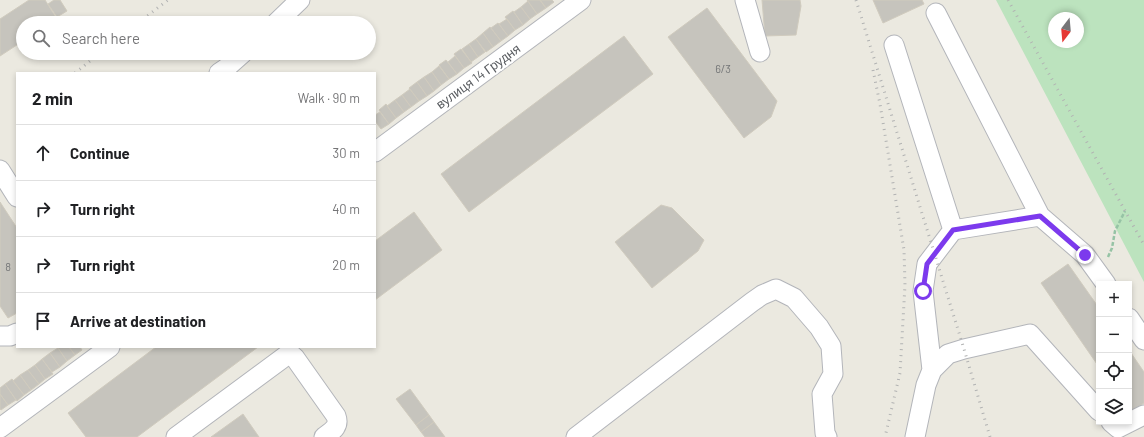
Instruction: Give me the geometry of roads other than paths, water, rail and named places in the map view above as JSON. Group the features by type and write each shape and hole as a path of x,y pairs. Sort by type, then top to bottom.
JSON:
{"street":[{"path":"283,16 300,0"},
{"name":"вулиця 14 Грудня","path":"376,151 581,0"},
{"path":"745,0 760,52"},
{"path":"936,12 1040,216 1085,255 1103,279"},
{"path":"894,45 953,230"},
{"path":"220,72 235,60"},
{"path":"0,170 16,195"},
{"path":"932,370 923,291 927,264 953,230 1040,216"},
{"path":"576,437 752,302 762,295 776,289 794,298 819,327 831,346 833,374 822,394 825,433 827,437"},
{"path":"1132,322 1144,340"},
{"path":"0,336 10,336 16,333"},
{"path":"915,437 926,385 932,370 948,354 1030,334 1096,408"},
{"path":"0,428 109,348"},
{"path":"176,437 289,354 295,358 336,416 338,421 337,426 324,437"},
{"path":"1132,421 1144,415"},
{"path":"1114,425 1118,428 1124,425"}],"railway":[{"path":"147,16 168,0"},
{"path":"856,0 990,437"},
{"path":"1008,0 1144,245"},
{"path":"76,72 91,60"},
{"path":"873,70 904,250 905,285 900,373 885,437"}]}
